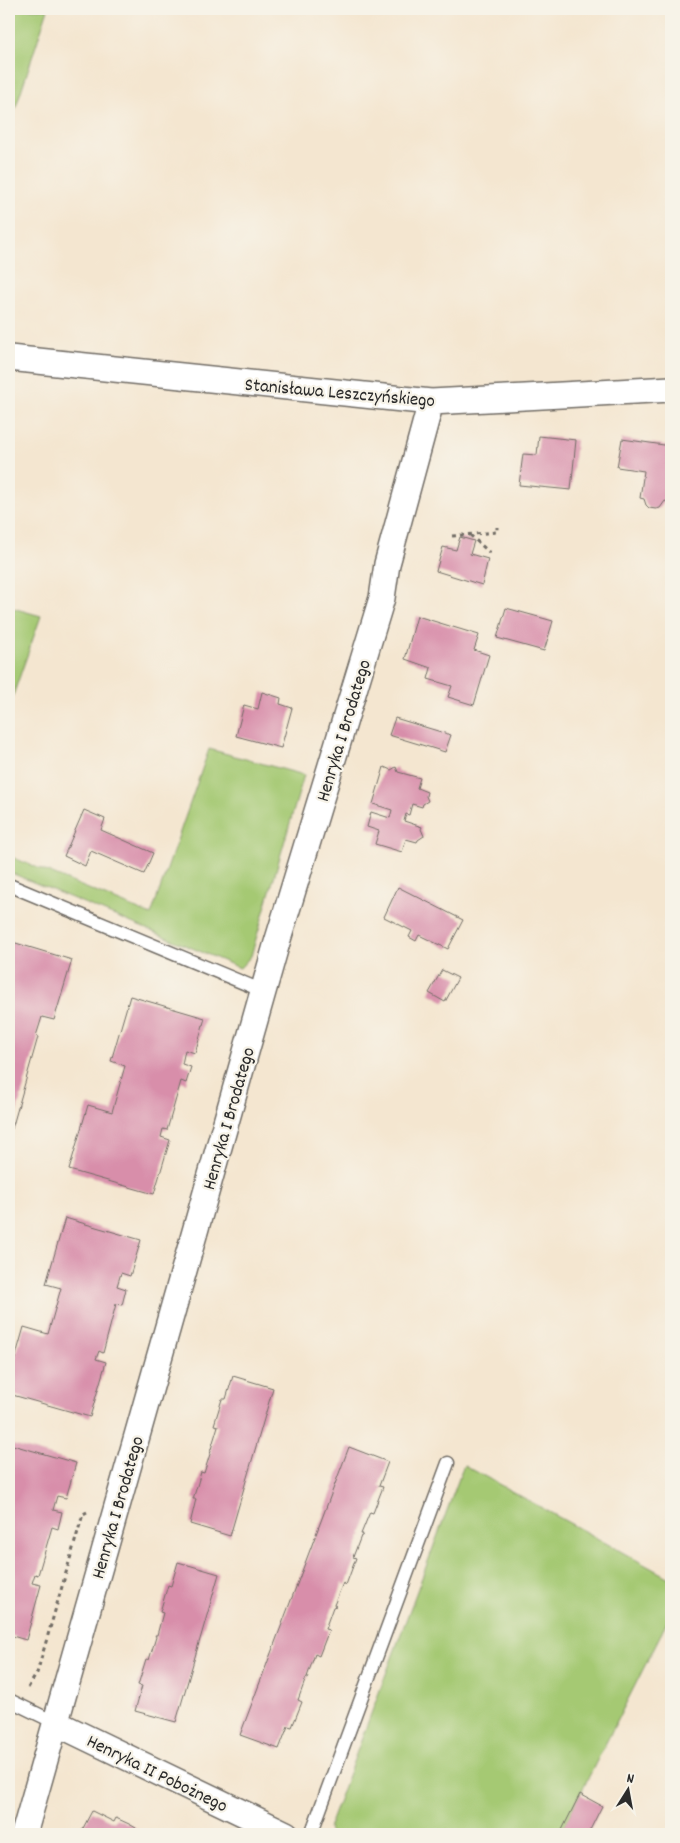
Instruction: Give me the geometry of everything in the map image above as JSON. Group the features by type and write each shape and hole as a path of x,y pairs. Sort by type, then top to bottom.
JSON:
{"street":[{"name":"Stanisława Leszczyńskiego","path":"9,358 430,402 671,389"},
{"name":"Henryka I Brodatego","path":"24,1834 263,991 382,598 387,564 430,402"},
{"name":"Henryka II Pobożnego","path":"56,1723 286,1834"}],"lane":[{"path":"9,885 263,991"},
{"path":"311,1834 448,1462"},
{"path":"9,1700 56,1723"}],"path":[{"path":"452,536 497,532 497,527"},
{"path":"469,535 490,553"},
{"path":"28,1689 37,1673 83,1514 90,1510"}],"green space":[{"path":"9,9 48,9 9,128"},
{"path":"9,607 41,616 9,707"},
{"path":"209,749 304,775 251,956 240,968 9,872 9,856 151,915"},
{"path":"464,1465 671,1579 671,1614 560,1834 330,1834 328,1829"}],"building":[{"path":"539,436 576,440 571,490 519,485 523,454 537,455"},
{"path":"622,439 671,446 671,488 668,502 665,501 660,508 649,508 644,499 640,498 644,471 617,467"},
{"path":"460,537 474,541 470,554 488,559 482,585 436,571 443,547 456,550"},
{"path":"506,608 553,621 544,651 497,638"},
{"path":"417,616 479,635 474,650 489,655 474,705 448,697 452,686 428,679 431,668 405,659"},
{"path":"262,692 281,698 280,704 292,708 281,748 236,736 244,705 258,709"},
{"path":"395,718 451,735 445,752 389,735"},
{"path":"384,767 391,770 396,767 398,772 420,778 417,788 427,792 428,801 422,807 412,804 409,815 406,814 404,821 422,827 424,836 417,842 406,839 402,852 375,844 379,831 367,827 371,812 390,818 392,810 373,804"},
{"path":"84,810 105,819 101,830 153,853 144,874 91,851 85,866 64,856"},
{"path":"398,887 463,920 448,949 419,935 416,941 409,937 412,931 384,917"},
{"path":"9,941 72,960 54,1020 42,1017 12,1129 9,1128"},
{"path":"442,970 458,978 445,1002 429,993"},
{"path":"130,996 205,1018 195,1053 185,1050 182,1064 191,1067 186,1083 181,1081 167,1130 163,1129 161,1137 170,1140 154,1194 69,1170 88,1105 112,1112 125,1066 111,1061"},
{"path":"65,1218 141,1240 130,1276 121,1273 117,1286 126,1289 122,1305 116,1304 103,1353 99,1351 96,1359 106,1362 90,1417 9,1394 9,1380 24,1327 48,1334 61,1288 46,1284"},
{"path":"233,1376 273,1388 230,1536 190,1524 196,1499 193,1499 201,1472 204,1473 218,1426 214,1425 222,1399 226,1399"},
{"path":"9,1444 76,1463 66,1498 57,1496 53,1510 62,1512 58,1529 52,1527 38,1575 35,1574 32,1583 41,1585 26,1640 9,1635"},
{"path":"349,1447 388,1462 379,1486 383,1487 373,1513 370,1512 361,1534 363,1534 353,1557 356,1558 346,1585 343,1583 334,1605 336,1606 333,1607 325,1629 329,1630 319,1656 315,1654 307,1677 309,1677 308,1679 306,1678 298,1700 302,1702 292,1727 288,1726 279,1749 240,1735"},
{"path":"178,1562 219,1574 176,1722 135,1711 142,1686 138,1685 146,1659 149,1660 163,1613 160,1612 168,1585 171,1586"},
{"path":"580,1794 602,1806 588,1834 560,1834"},
{"path":"92,1811 114,1822 116,1818 129,1824 136,1828 135,1832 140,1834 80,1834"}]}
